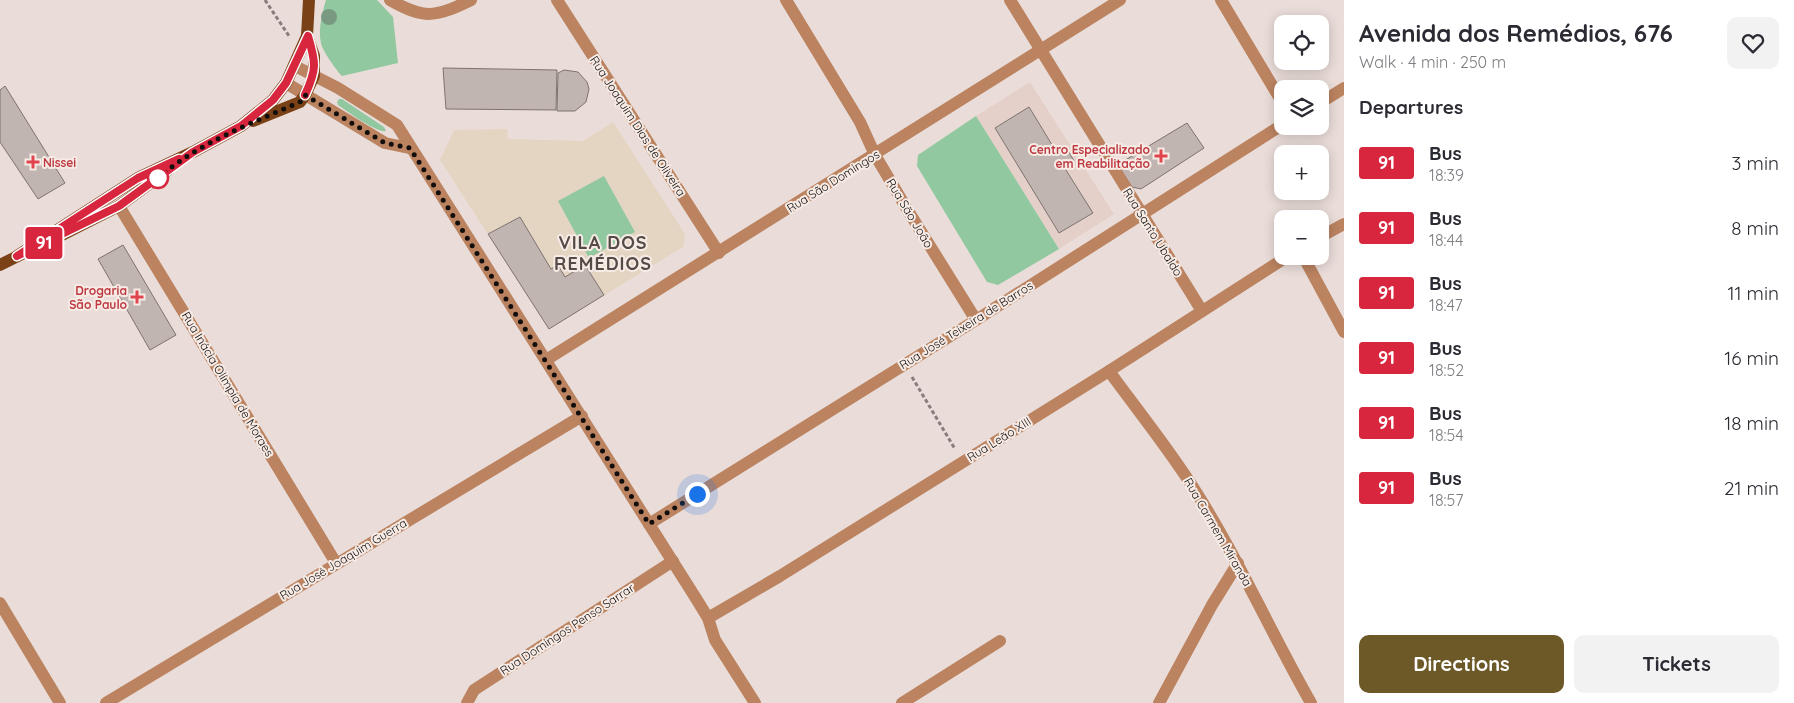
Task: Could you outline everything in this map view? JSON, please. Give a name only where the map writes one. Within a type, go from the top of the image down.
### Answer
[{"type":"main road","points":[[17,256],[138,178],[193,152],[241,126],[300,102],[314,76],[314,56],[308,36],[309,0]]},
{"type":"main road","points":[[241,126],[273,100],[286,83],[308,36]]},
{"type":"main road","points":[[0,265],[119,206],[193,152]]},
{"type":"street","points":[[390,0],[420,14],[437,15],[471,0]]},
{"type":"street","name":"Rua Joaquim Dias de Oliveira","points":[[557,0],[719,252]]},
{"type":"street","name":"Rua São João","points":[[786,0],[860,122],[875,155],[976,320]]},
{"type":"street","name":"Rua Santo Ubaldo","points":[[1010,0],[1202,311]]},
{"type":"street","name":"Rua São Domingos","points":[[546,360],[1120,0]]},
{"type":"street","points":[[1221,0],[1274,89]]},
{"type":"street","points":[[295,66],[338,88],[396,126],[673,561],[708,618],[715,640],[755,703]]},
{"type":"street","points":[[286,83],[385,143],[410,148]]},
{"type":"street","points":[[1329,97],[1344,88]]},
{"type":"street","name":"Rua José Teixeira de Barros","points":[[649,524],[904,363],[976,320],[1274,130]]},
{"type":"street","name":"Rua Inácia Olímpia de Moraes","points":[[119,206],[336,563]]},
{"type":"street","points":[[1329,232],[1344,224]]},
{"type":"street","name":"Rua Leão XIII","points":[[708,618],[780,576],[963,462],[1274,265]]},
{"type":"street","points":[[1308,265],[1344,332]]},
{"type":"street","name":"Rua Carmem Miranda","points":[[1108,371],[1169,451],[1196,492],[1238,563],[1311,703]]},
{"type":"street","name":"Rua José Joaquim Guerra","points":[[106,703],[582,416]]},
{"type":"street","name":"Rua Domingos Penso Sarrar","points":[[467,703],[474,690],[673,561]]},
{"type":"street","points":[[1159,703],[1212,605],[1238,563]]},
{"type":"street","points":[[0,603],[60,703]]},
{"type":"street","points":[[902,703],[1000,641]]},
{"type":"path","points":[[265,0],[300,54]]},
{"type":"path","points":[[904,363],[963,462]]},
{"type":"shaded area","points":[[1030,82],[1114,214],[1059,249],[976,116]]},
{"type":"shaded area","points":[[613,122],[685,234],[683,247],[549,329],[440,160],[454,130],[507,129],[508,139],[583,141]]},
{"type":"green space","points":[[326,0],[377,0],[393,17],[398,63],[342,76],[330,60],[321,43],[320,27]]},
{"type":"green space","points":[[339,99],[342,99],[384,127],[386,131],[376,129],[338,105]]},
{"type":"green space","points":[[976,116],[1059,249],[998,285],[987,282],[917,166],[918,155]]},
{"type":"green space","points":[[604,176],[635,232],[589,258],[558,201]]},
{"type":"building","points":[[443,68],[557,70],[556,110],[446,109]]},
{"type":"building","points":[[564,70],[578,72],[587,82],[589,89],[586,102],[575,111],[557,111],[558,73]]},
{"type":"building","name":"Nissei","points":[[5,86],[65,183],[38,199],[0,142],[0,90]]},
{"type":"building","points":[[1029,107],[1057,153],[1066,147],[1074,161],[1064,167],[1093,213],[1059,233],[995,128]]},
{"type":"building","name":"Centro Especializado em Reabilitação","points":[[1187,123],[1204,148],[1141,189],[1132,187],[1117,165]]},
{"type":"building","points":[[520,217],[551,269],[558,265],[565,277],[585,265],[604,295],[549,329],[488,234]]},
{"type":"building","name":"Drogaria São Paulo","points":[[123,245],[176,335],[150,350],[98,259]]},
{"type":"bus line","name":"91","points":[[179,159],[138,178],[17,256],[119,206],[193,152],[241,126],[273,100],[286,83],[308,36],[314,56],[314,76],[305,95]]},
{"type":"place","name":"Centro Especializado em Reabilitação","points":[[1161,156]]},
{"type":"place","name":"Nissei","points":[[33,162]]},
{"type":"place","name":"Drogaria São Paulo","points":[[137,297]]},
{"type":"district","name":"VILA DOS REMÉDIOS","points":[[603,252]]},
{"type":"route","points":[[158,178],[193,152],[224,134],[300,102],[305,95],[385,143],[410,148],[649,524],[697,494]]}]
